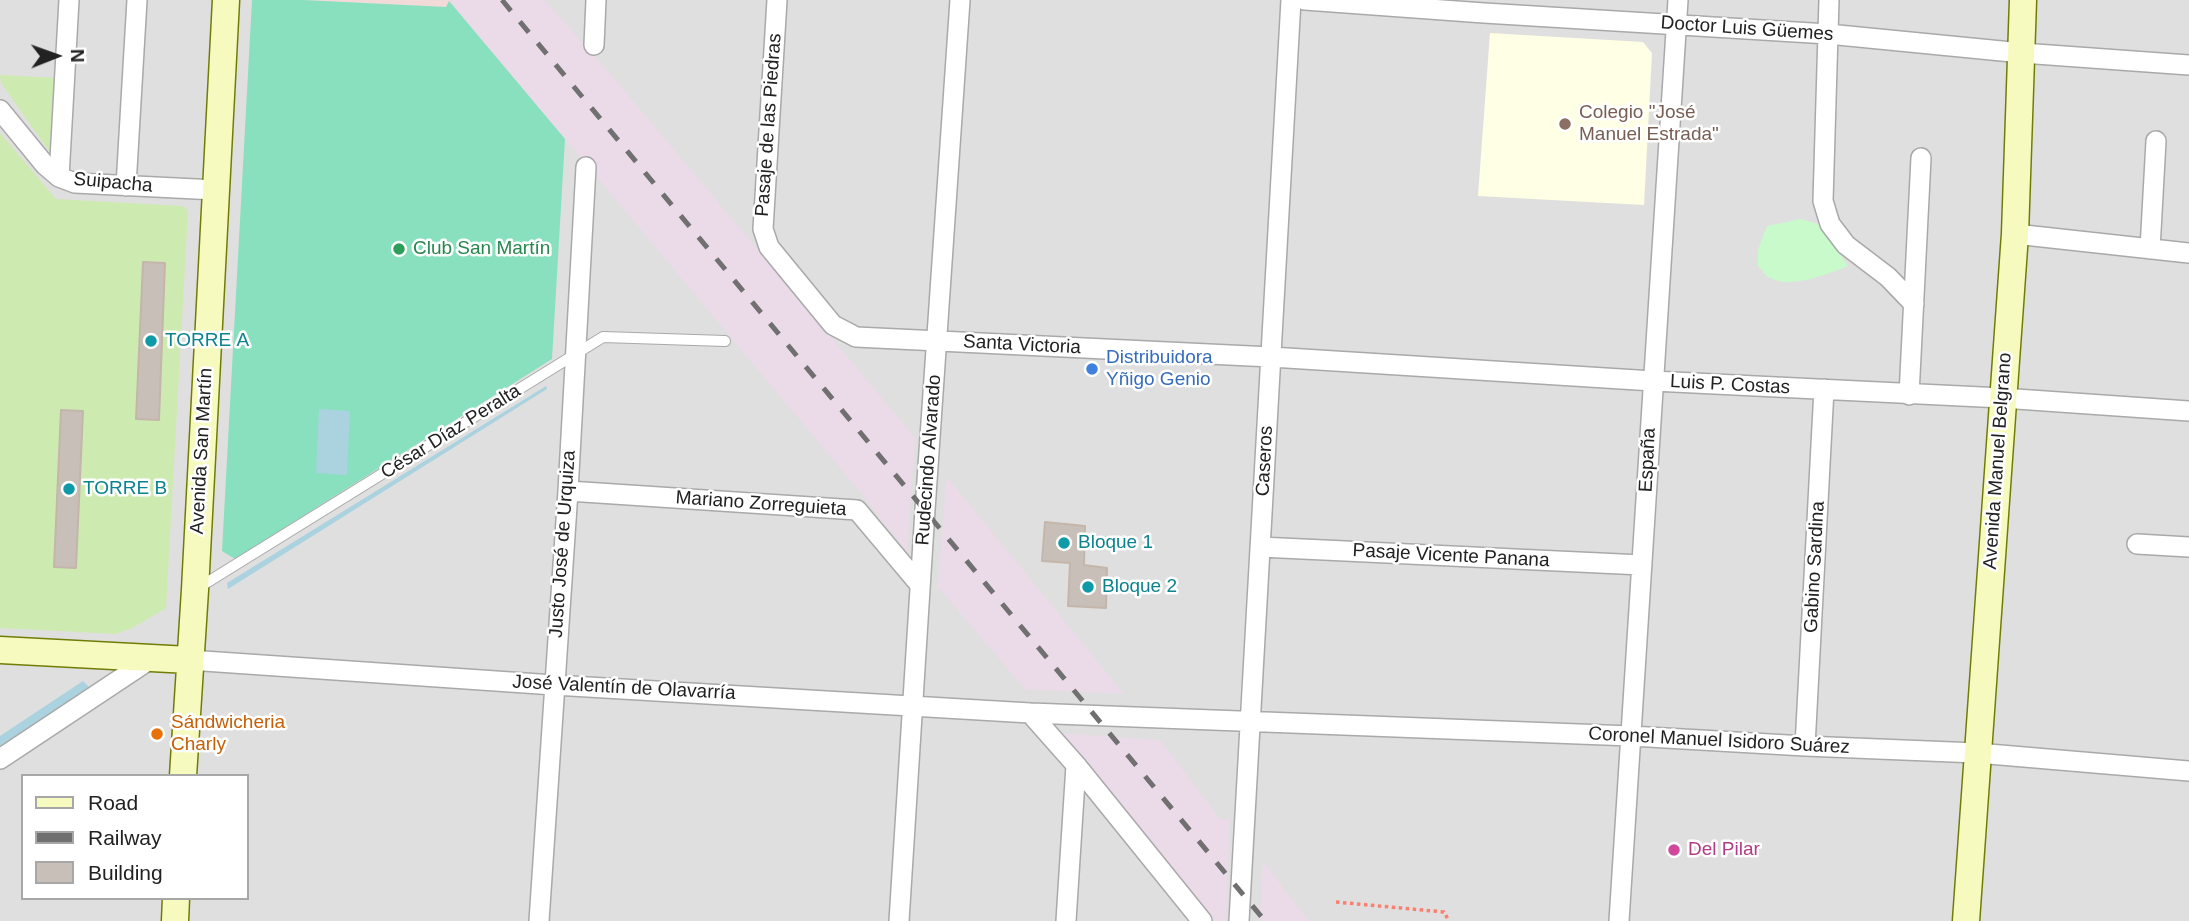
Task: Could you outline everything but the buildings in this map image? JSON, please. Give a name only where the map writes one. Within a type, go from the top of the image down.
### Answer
[{"type":"main road","name":"Avenida San Martín","points":[[183,774],[226,0]]},
{"type":"main road","name":"Avenida Manuel Belgrano","points":[[1966,921],[2015,234],[2023,0]]},
{"type":"main road","name":"José Valentín de Olavarría","points":[[0,650],[189,660]]},
{"type":"main road","points":[[175,921],[176,900]]},
{"type":"street","points":[[59,177],[69,0]]},
{"type":"street","points":[[126,186],[137,0]]},
{"type":"street","points":[[594,45],[596,0]]},
{"type":"street","name":"Pasaje de las Piedras","points":[[778,0],[763,229],[769,247],[833,325],[856,337]]},
{"type":"street","name":"Rudecindo Alvarado","points":[[899,921],[960,0]]},
{"type":"street","name":"Caseros","points":[[1239,921],[1291,0]]},
{"type":"street","name":"Doctor Luis Güemes","points":[[1305,0],[1484,7],[2189,65]]},
{"type":"street","name":"España","points":[[1619,921],[1678,0]]},
{"type":"street","points":[[1829,0],[1823,201],[1830,224],[1846,245],[1888,277],[1914,304]]},
{"type":"street","name":"Suipacha","points":[[0,110],[45,165],[59,177],[75,183],[216,190]]},
{"type":"street","points":[[2150,249],[2156,141]]},
{"type":"street","points":[[1909,395],[1921,158]]},
{"type":"street","name":"Justo José de Urquiza","points":[[539,921],[568,491],[586,167]]},
{"type":"street","points":[[2015,234],[2189,253]]},
{"type":"street","name":"Santa Victoria","points":[[856,337],[1271,357]]},
{"type":"street","name":"Luis P. Costas","points":[[1271,357],[2189,411]]},
{"type":"street","name":"Gabino Sardina","points":[[1805,746],[1824,389]]},
{"type":"street","name":"Mariano Zorreguieta","points":[[568,491],[858,510],[920,585]]},
{"type":"street","points":[[2137,544],[2189,547]]},
{"type":"street","name":"Pasaje Vicente Panana","points":[[1260,547],[1642,565]]},
{"type":"street","points":[[0,759],[152,658]]},
{"type":"street","name":"José Valentín de Olavarría","points":[[189,660],[1030,713],[1249,720]]},
{"type":"street","points":[[1030,713],[1076,765],[1202,921]]},
{"type":"street","name":"Coronel Manuel Isidoro Suárez","points":[[1249,720],[1977,753],[2189,771]]},
{"type":"street","points":[[1066,921],[1076,765]]},
{"type":"lane","name":"César Díaz Peralta","points":[[195,590],[603,337],[725,341]]},
{"type":"path","points":[[1336,902],[1444,912],[1449,921]]},
{"type":"shaded area","points":[[0,0],[2189,0],[2189,921],[0,921]]},
{"type":"shaded area","points":[[303,0],[449,0],[449,1],[446,7]]},
{"type":"shaded area","points":[[449,0],[544,0],[612,76],[915,438],[907,552],[861,493]]},
{"type":"shaded area","name":"Colegio \"José Manuel Estrada\"","points":[[1490,33],[1643,42],[1652,53],[1644,205],[1478,196]]},
{"type":"shaded area","points":[[947,477],[1124,694],[1025,689],[938,587]]},
{"type":"shaded area","points":[[1057,733],[1160,740],[1220,819],[1230,819],[1226,921],[1211,921]]},
{"type":"shaded area","points":[[1263,861],[1302,913],[1309,921],[1260,921]]},
{"type":"green space","name":"Club San Martín","points":[[252,0],[446,7],[449,1],[565,139],[552,359],[235,559],[222,551]]},
{"type":"green space","points":[[0,75],[57,78],[54,151],[49,151],[1,83]]},
{"type":"green space","points":[[0,133],[56,199],[183,206],[188,211],[166,608],[116,634],[0,628]]},
{"type":"green space","points":[[1801,219],[1821,225],[1848,266],[1799,281],[1788,282],[1770,278],[1758,266],[1758,250],[1767,226]]},
{"type":"water","points":[[546,386],[547,389],[228,589],[227,583]]},
{"type":"water","points":[[319,409],[350,411],[347,475],[316,473]]},
{"type":"water","points":[[83,681],[89,687],[0,748],[0,736]]},
{"type":"railway","points":[[502,0],[1265,921]]},
{"type":"place","name":"Colegio \"José Manuel Estrada\"","points":[[1565,124]]},
{"type":"place","name":"Club San Martín","points":[[399,249]]},
{"type":"place","name":"TORRE A","points":[[151,341]]},
{"type":"place","name":"Distribuidora Yñigo Genio","points":[[1092,369]]},
{"type":"place","name":"TORRE B","points":[[69,489]]},
{"type":"place","name":"Bloque 1","points":[[1064,543]]},
{"type":"place","name":"Bloque 2","points":[[1088,587]]},
{"type":"place","name":"Sándwicheria Charly","points":[[157,734]]},
{"type":"place","name":"Del Pilar","points":[[1674,850]]}]
